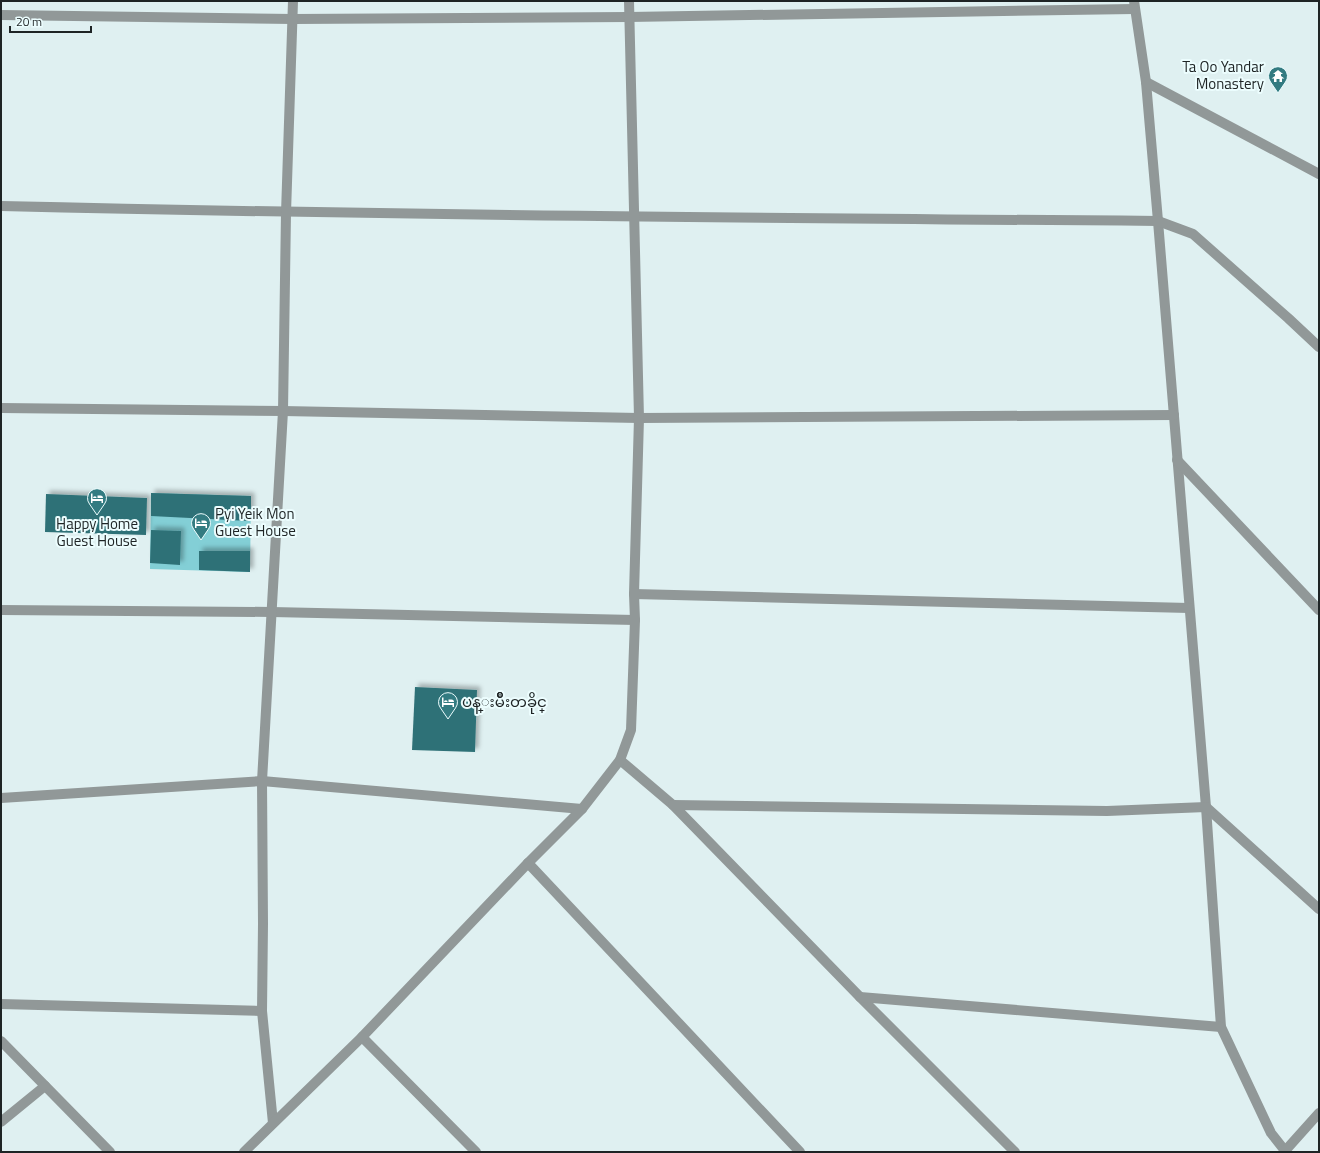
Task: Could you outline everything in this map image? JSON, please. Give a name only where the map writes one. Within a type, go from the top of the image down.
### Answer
[{"type":"street","points":[[273,1123],[262,1011],[262,781],[283,410],[286,212],[293,1]]},
{"type":"street","points":[[244,1152],[362,1037],[528,863],[582,809],[620,760],[631,730],[639,418],[629,1]]},
{"type":"street","points":[[1,15],[293,19],[630,17],[1134,5],[1146,82],[1158,221],[1206,807],[1221,1027],[1271,1133],[1285,1152],[1319,1113]]},
{"type":"street","points":[[1146,82],[1319,174]]},
{"type":"street","points":[[1,206],[634,217],[1158,221],[1193,234],[1319,347]]},
{"type":"street","points":[[1,408],[283,410],[639,418],[1174,415]]},
{"type":"street","points":[[1177,460],[1319,610]]},
{"type":"street","points":[[634,594],[1189,608]]},
{"type":"street","points":[[1,610],[272,612],[635,620]]},
{"type":"street","points":[[620,760],[673,805],[860,997],[1015,1152]]},
{"type":"street","points":[[1,798],[262,781],[582,809]]},
{"type":"street","points":[[673,805],[1107,811],[1206,807],[1319,909]]},
{"type":"street","points":[[528,863],[800,1152]]},
{"type":"street","points":[[860,997],[1221,1027]]},
{"type":"street","points":[[1,1004],[262,1011]]},
{"type":"street","points":[[362,1037],[476,1152]]},
{"type":"street","points":[[1,1041],[110,1152]]},
{"type":"street","points":[[1,1122],[45,1086]]},
{"type":"shaded area","name":"Pyi Yeik Mon Guest House","points":[[151,493],[251,496],[250,572],[150,569]]},
{"type":"building","points":[[151,493],[251,496],[251,516],[249,521],[151,516]]},
{"type":"building","points":[[46,494],[147,498],[146,535],[45,532]]},
{"type":"building","points":[[151,530],[181,531],[180,565],[150,563]]},
{"type":"building","points":[[199,551],[250,551],[250,572],[199,570]]},
{"type":"building","points":[[415,687],[477,690],[475,752],[412,750]]},
{"type":"place","name":"Ta Oo Yandar Monastery","points":[[1278,93]]},
{"type":"place","name":"Happy Home Guest House","points":[[97,515]]},
{"type":"place","name":"Pyi Yeik Mon Guest House","points":[[201,540]]},
{"type":"place","name":"ပန္းမ်ိဳးတခိုင္","points":[[448,719]]}]
